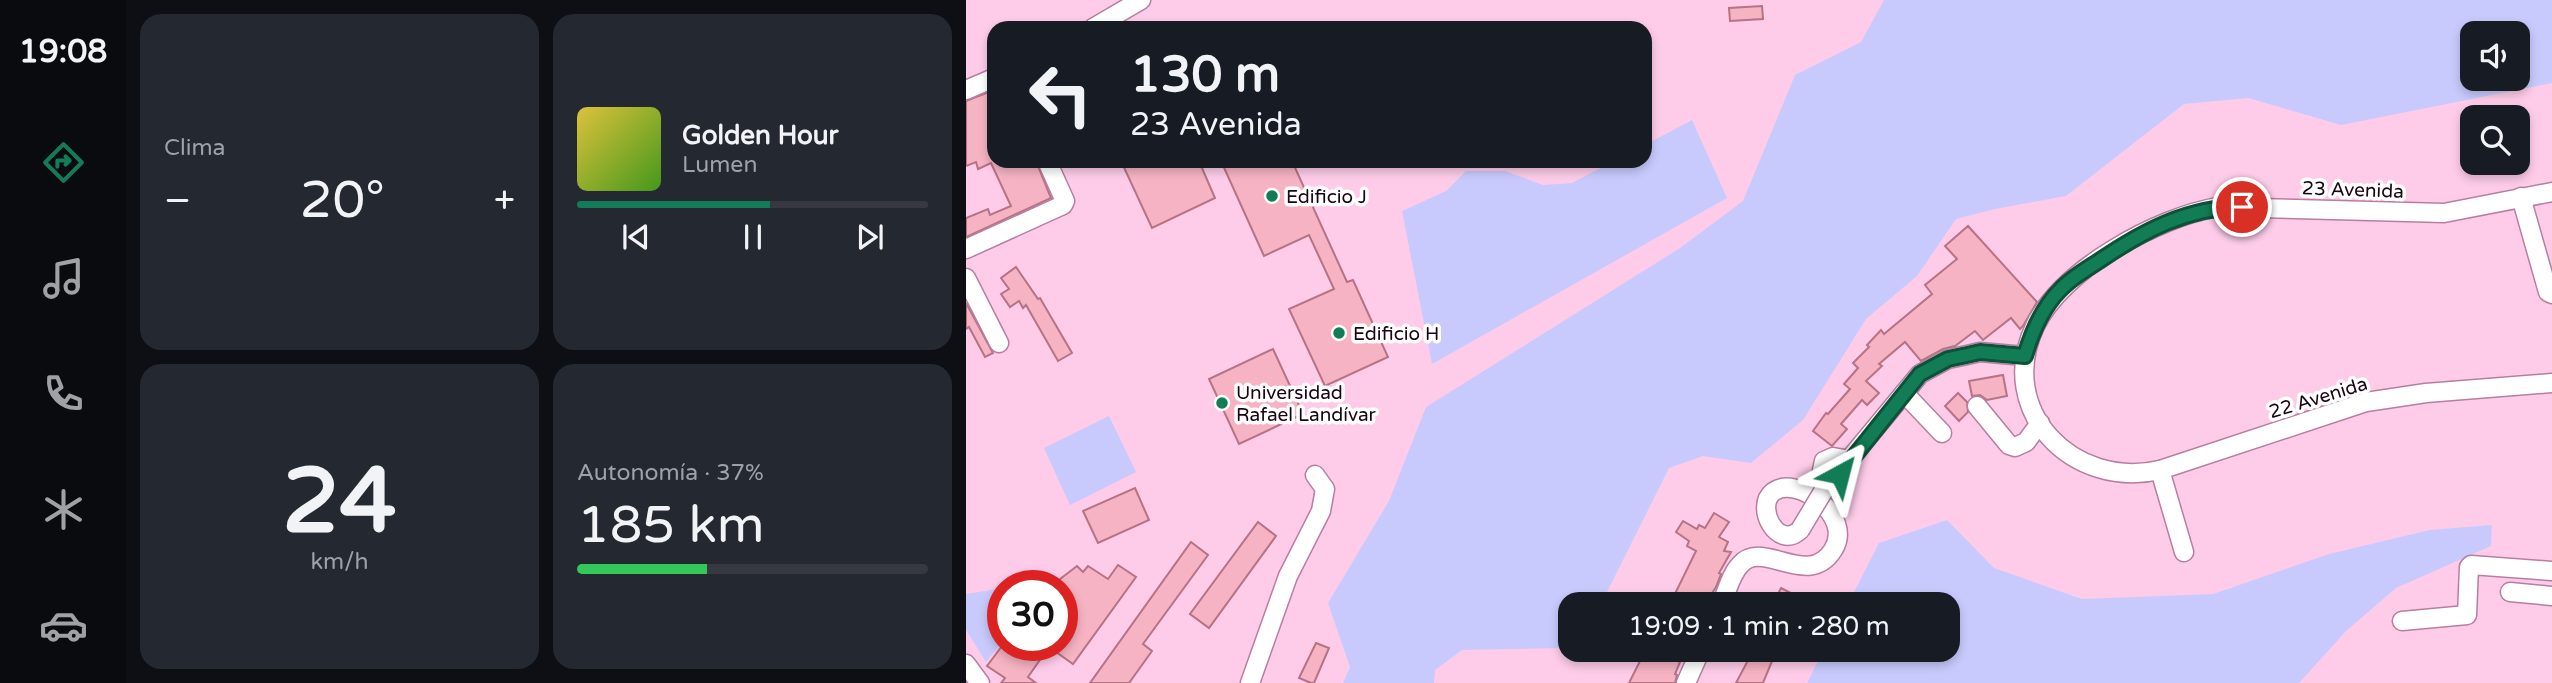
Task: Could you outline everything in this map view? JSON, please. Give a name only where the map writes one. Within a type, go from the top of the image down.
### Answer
[{"type":"street","points":[[1105,21],[1141,0]]},
{"type":"street","points":[[966,90],[987,81]]},
{"type":"street","points":[[966,249],[1063,205],[1065,201],[1049,168]]},
{"type":"street","name":"23 Avenida","points":[[2025,356],[2038,321],[2059,290],[2129,240],[2201,210],[2242,207],[2444,213],[2552,192]]},
{"type":"street","points":[[2521,198],[2548,292],[2552,294]]},
{"type":"street","points":[[966,278],[999,343]]},
{"type":"street","points":[[1726,592],[1738,566],[1745,560],[1760,557],[1801,567],[1820,563],[1827,558],[1836,547],[1839,533],[1838,524],[1829,509],[1817,502],[1797,489],[1783,488],[1772,492],[1768,497],[1766,508],[1772,527],[1780,534],[1788,536],[1800,530],[1817,502],[1826,488],[1920,374],[1948,359],[1980,352],[2025,356]]},
{"type":"street","name":"22 Avenida","points":[[2025,356],[2027,391],[2040,423],[2062,450],[2092,468],[2109,472],[2152,471],[2366,402],[2426,393],[2552,383]]},
{"type":"street","points":[[1904,393],[1942,433]]},
{"type":"street","points":[[1977,407],[2009,445],[2015,447],[2026,442],[2040,423]]},
{"type":"street","points":[[2152,471],[2184,552]]},
{"type":"street","points":[[1250,683],[1288,576],[1321,511],[1325,489],[1315,475]]},
{"type":"street","points":[[2402,621],[2467,615],[2471,565],[2552,571]]},
{"type":"street","points":[[2510,592],[2552,596]]},
{"type":"street","points":[[1686,683],[1695,662]]},
{"type":"street","points":[[966,664],[980,683]]},
{"type":"shaded area","points":[[1884,0],[2552,0],[2552,83],[2530,87],[2530,21],[2460,21],[2460,91],[2512,91],[2341,125],[2248,98],[2184,104],[2066,196],[1956,219],[1917,276],[1866,319],[1803,420],[1751,463],[1703,456],[1669,468],[1607,592],[1558,592],[1558,648],[1462,650],[1435,670],[1434,683],[1343,683],[1350,667],[1328,603],[1389,501],[1426,407],[1680,248],[1743,201],[1795,75],[1861,42]]},
{"type":"shaded area","points":[[1692,120],[1727,198],[1432,364],[1402,211],[1446,191],[1466,171],[1505,171],[1543,185],[1572,183],[1601,168],[1652,168],[1652,141]]},
{"type":"shaded area","points":[[1109,416],[1136,472],[1070,505],[1044,448]]},
{"type":"shaded area","points":[[1947,520],[1994,568],[2082,599],[2213,594],[2329,554],[2430,530],[2492,525],[2491,546],[2396,588],[2346,631],[2299,683],[1807,683],[1818,662],[1960,662],[1960,592],[1854,592],[1879,543]]},
{"type":"shaded area","points":[[987,591],[986,662],[966,630],[966,594]]},
{"type":"building","points":[[1762,6],[1763,19],[1730,21],[1729,8]]},
{"type":"building","points":[[987,93],[987,165],[978,169],[976,162],[966,166],[966,101]]},
{"type":"building","points":[[993,168],[1039,168],[1051,198],[966,237],[966,218],[988,209],[990,215],[1011,206]]},
{"type":"building","points":[[1124,168],[1202,168],[1215,198],[1152,228]]},
{"type":"building","points":[[1224,168],[1295,168],[1347,282],[1353,280],[1388,357],[1325,386],[1289,309],[1334,289],[1309,235],[1264,256]]},
{"type":"building","points":[[1968,226],[2037,302],[2023,326],[2020,329],[2011,318],[1983,340],[1975,331],[1955,346],[1921,361],[1905,342],[1879,364],[1882,366],[1866,381],[1879,393],[1867,405],[1862,400],[1841,424],[1847,429],[1832,446],[1813,431],[1826,413],[1828,414],[1850,389],[1844,384],[1858,368],[1853,363],[1881,330],[1884,334],[1932,294],[1925,285],[1957,259],[1945,246]]},
{"type":"building","points":[[1016,267],[1038,299],[1040,298],[1072,353],[1058,361],[1026,305],[1023,308],[1019,301],[1010,307],[1001,294],[1009,289],[1001,278]]},
{"type":"building","points":[[966,303],[993,353],[985,357],[969,327],[966,329]]},
{"type":"building","points":[[1273,349],[1303,414],[1239,444],[1209,379]]},
{"type":"building","points":[[2003,375],[2007,396],[1987,400],[1980,395],[1972,396],[1969,381]]},
{"type":"building","points":[[1958,393],[1967,402],[1968,412],[1959,421],[1945,406]]},
{"type":"building","points":[[1135,488],[1149,520],[1098,543],[1083,511]]},
{"type":"building","points":[[1714,513],[1729,522],[1719,537],[1728,542],[1724,551],[1731,552],[1719,573],[1721,574],[1716,587],[1713,592],[1676,592],[1696,551],[1687,546],[1689,541],[1676,532],[1683,521],[1697,529],[1699,525],[1705,528]]},
{"type":"building","points":[[1258,522],[1276,536],[1209,628],[1190,614]]},
{"type":"building","points":[[1191,542],[1208,555],[1143,644],[1152,651],[1129,683],[1090,683]]},
{"type":"building","points":[[1118,565],[1136,577],[1078,657],[1078,570],[1072,570],[1077,566],[1083,572],[1088,566],[1108,579]]},
{"type":"building","points":[[1316,643],[1329,648],[1314,683],[1311,683],[1299,678]]},
{"type":"building","points":[[991,661],[1039,661],[1028,677],[1036,683],[1001,683],[1005,678],[987,666]]},
{"type":"building","points":[[1640,662],[1680,662],[1675,683],[1629,683]]},
{"type":"building","points":[[1747,662],[1772,662],[1763,683],[1736,683]]},
{"type":"place","name":"Edificio J","points":[[1272,196]]},
{"type":"place","name":"Edificio H","points":[[1339,333]]},
{"type":"place","name":"Universidad Rafael Landívar","points":[[1222,403]]},
{"type":"route","points":[[1840,474],[1920,374],[1948,359],[1980,352],[2025,356],[2038,321],[2059,290],[2129,240],[2201,210],[2242,207]]}]
